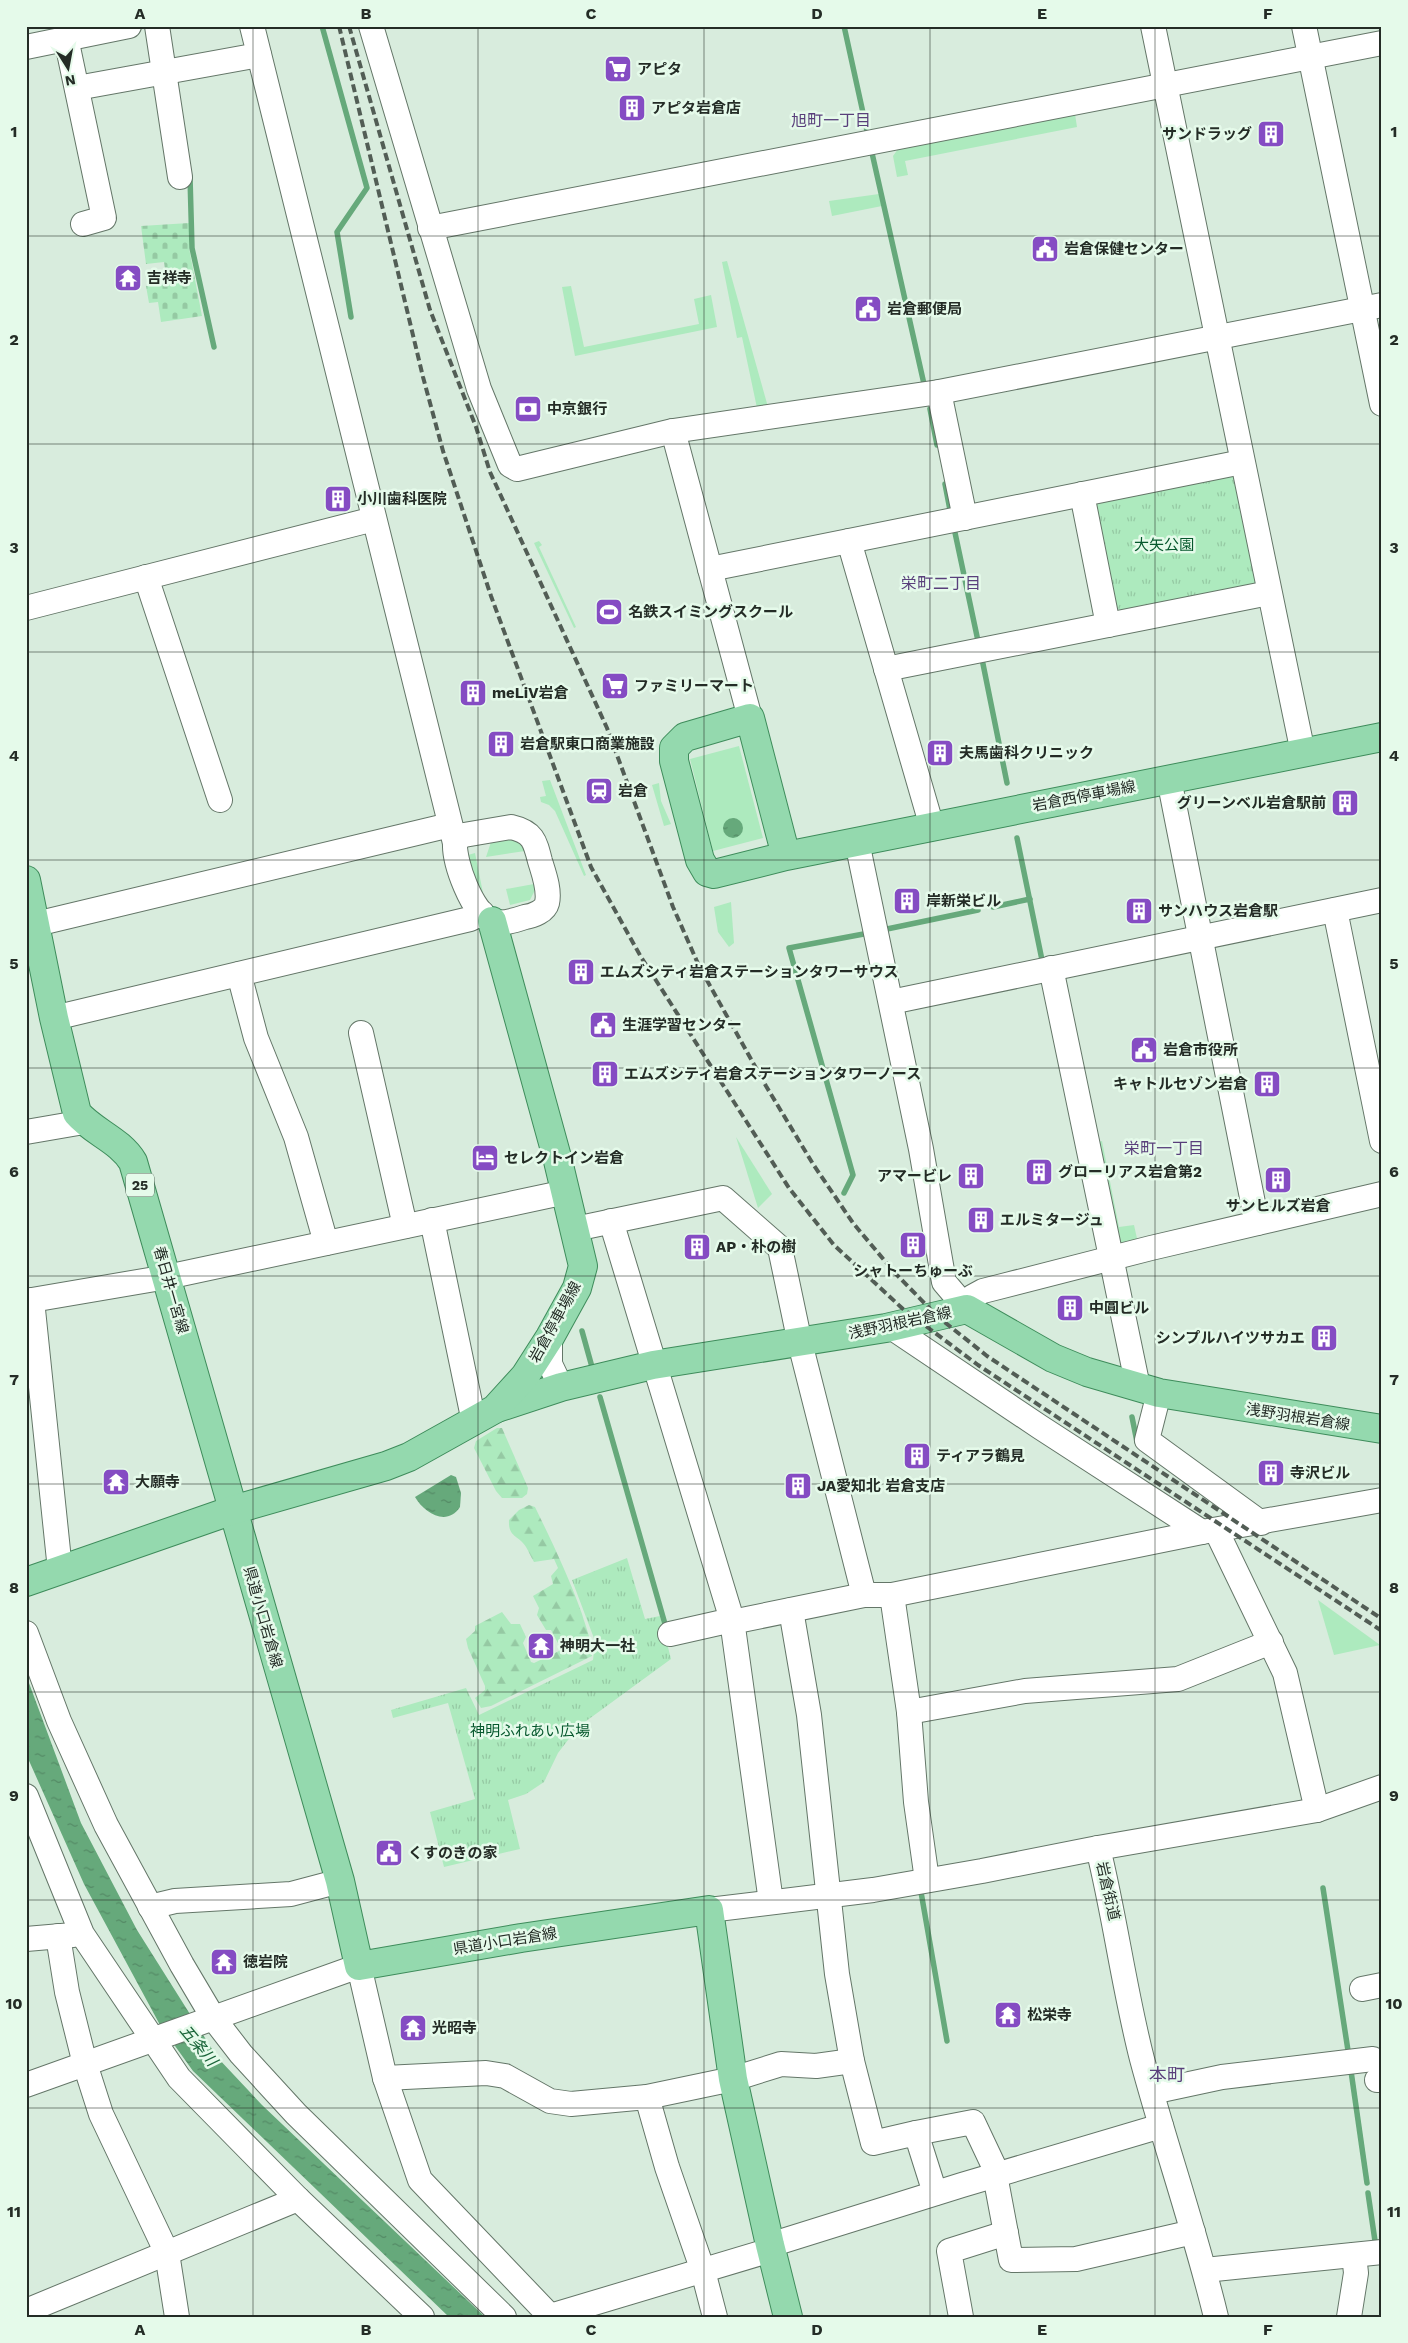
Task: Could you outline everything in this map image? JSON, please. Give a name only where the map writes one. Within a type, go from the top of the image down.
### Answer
[{"type":"main road","name":"岩倉西停車場線","points":[[750,718],[685,737],[674,748],[674,760],[700,860],[707,872],[714,874],[786,856],[1382,737]]},
{"type":"main road","points":[[750,718],[786,856]]},
{"type":"main road","points":[[26,880],[54,1018],[77,1113],[84,1122]]},
{"type":"main road","name":"岩倉停車場線","points":[[233,1510],[386,1466],[409,1457],[484,1415],[525,1376],[578,1288],[582,1266],[566,1192],[487,917]]},
{"type":"main road","name":"春日井一宮線","points":[[84,1122],[118,1144],[128,1153],[133,1162],[233,1510]]},
{"type":"main road","name":"浅野羽根岩倉線","points":[[484,1415],[561,1387],[653,1365],[891,1326],[967,1309],[1053,1358],[1087,1372],[1148,1390],[1382,1430]]},
{"type":"main road","points":[[26,1582],[233,1510]]},
{"type":"main road","name":"県道小口岩倉線","points":[[233,1510],[340,1882],[359,1966],[521,1938],[709,1910]]},
{"type":"main road","points":[[709,1910],[732,2079],[770,2248],[788,2317]]},
{"type":"street","points":[[26,47],[129,26]]},
{"type":"street","points":[[157,26],[180,177]]},
{"type":"street","points":[[252,26],[453,834],[471,900],[487,917]]},
{"type":"street","points":[[370,26],[479,389],[510,466],[516,469],[673,431],[939,392],[1372,307]]},
{"type":"street","points":[[1153,26],[1303,753]]},
{"type":"street","points":[[1304,26],[1310,58],[1372,307],[1382,404]]},
{"type":"street","points":[[66,38],[104,218],[83,224]]},
{"type":"street","points":[[430,228],[1382,43]]},
{"type":"street","points":[[77,88],[259,55]]},
{"type":"street","points":[[939,392],[965,518]]},
{"type":"street","points":[[673,431],[750,718]]},
{"type":"street","points":[[710,569],[1242,462]]},
{"type":"street","points":[[1082,494],[1108,625]]},
{"type":"street","points":[[26,608],[374,519]]},
{"type":"street","points":[[849,541],[932,827]]},
{"type":"street","points":[[146,577],[220,800]]},
{"type":"street","points":[[886,670],[1270,593]]},
{"type":"street","points":[[1169,779],[1257,1224]]},
{"type":"street","points":[[54,1018],[470,919],[487,917],[510,921],[533,916],[545,907],[548,891],[536,844],[532,837],[523,829],[511,827],[464,835],[458,838],[453,834]]},
{"type":"street","points":[[36,924],[453,834]]},
{"type":"street","points":[[857,842],[923,1159],[944,1282],[967,1309],[972,1297],[983,1291],[1111,1258],[1382,1194]]},
{"type":"street","points":[[890,1002],[1382,900]]},
{"type":"street","points":[[1335,910],[1382,1141]]},
{"type":"street","points":[[1051,968],[1111,1258],[1148,1390],[1147,1440],[1261,1522]]},
{"type":"street","points":[[239,974],[256,1038],[296,1137],[326,1243]]},
{"type":"street","points":[[361,1033],[405,1226]]},
{"type":"street","points":[[26,1132],[84,1122]]},
{"type":"street","points":[[60,1570],[28,1298],[167,1277],[566,1192]]},
{"type":"street","points":[[575,1229],[723,1198],[780,1248],[800,1342],[864,1595]]},
{"type":"street","points":[[432,1220],[484,1415]]},
{"type":"street","points":[[611,1221],[732,1621],[771,1902]]},
{"type":"street","points":[[891,1326],[1040,1427],[1209,1531],[1271,1642],[1285,1673],[1317,1810]]},
{"type":"street","points":[[550,1337],[550,1364],[561,1387]]},
{"type":"street","points":[[670,1634],[864,1595],[892,1595],[1209,1531],[1382,1500]]},
{"type":"street","points":[[892,1595],[909,1712],[916,1802],[927,1880]]},
{"type":"street","points":[[791,1610],[809,1715],[827,1896],[837,1974],[852,2061],[873,2143],[973,2122],[997,2175],[1011,2260],[1076,2259],[1193,2232]]},
{"type":"street","points":[[26,1633],[59,1721],[106,1825],[214,2019],[241,2054],[296,2114],[504,2317]]},
{"type":"street","points":[[909,1712],[1025,1691],[1178,1678],[1271,1642]]},
{"type":"street","points":[[1098,1848],[1317,1810],[1382,1787]]},
{"type":"street","points":[[26,1796],[82,1934],[179,2078],[298,2199],[422,2317]]},
{"type":"street","name":"岩倉街道","points":[[709,1910],[827,1896],[927,1880],[1098,1848],[1142,2057],[1205,2270],[1216,2317]]},
{"type":"street","points":[[150,1907],[175,1901],[291,1894],[340,1882]]},
{"type":"street","points":[[26,1939],[82,1934]]},
{"type":"street","points":[[58,1936],[67,1992],[85,2064],[101,2114],[166,2254],[177,2317]]},
{"type":"street","points":[[26,2085],[359,1966],[385,2078],[420,2180],[549,2316],[704,2271],[935,2193],[1161,2126]]},
{"type":"street","points":[[385,2078],[486,2073],[505,2076],[550,2101],[571,2104],[647,2097],[732,2079],[781,2064],[816,2066],[852,2061]]},
{"type":"street","points":[[1152,2092],[1222,2077],[1377,2073]]},
{"type":"street","points":[[647,2097],[667,2167],[704,2271],[715,2317]]},
{"type":"street","points":[[916,2134],[935,2193]]},
{"type":"street","points":[[26,2311],[298,2199]]},
{"type":"street","points":[[961,2317],[949,2251],[1006,2233]]},
{"type":"street","points":[[1205,2270],[1382,2252]]},
{"type":"street","points":[[1349,2317],[1356,2273],[1354,2255]]},
{"type":"green space","points":[[1075,114],[1077,127],[905,161],[908,175],[897,177],[893,156],[898,149]]},
{"type":"green space","points":[[879,194],[882,206],[832,216],[829,201]]},
{"type":"green space","points":[[189,223],[189,248],[202,316],[161,322],[158,302],[149,303],[146,286],[167,284],[164,262],[146,264],[141,226]]},
{"type":"green space","points":[[727,261],[768,407],[757,408],[742,337],[737,338],[722,262]]},
{"type":"green space","points":[[571,286],[584,347],[699,324],[694,299],[711,295],[717,327],[575,356],[562,287]]},
{"type":"green space","name":"大矢公園","points":[[1229,473],[1239,478],[1260,578],[1253,586],[1126,613],[1115,607],[1095,504],[1099,499]]},
{"type":"green space","points":[[539,541],[542,545],[539,547],[576,627],[574,628],[534,543]]},
{"type":"green space","points":[[739,746],[763,838],[713,851],[690,759]]},
{"type":"green space","points":[[550,780],[586,875],[584,876],[555,811],[549,805],[541,802],[540,797],[546,796],[542,781]]},
{"type":"green space","points":[[659,783],[661,801],[671,824],[664,826],[652,785]]},
{"type":"green space","points":[[503,838],[519,842],[525,851],[486,857],[491,842]]},
{"type":"green space","points":[[475,853],[482,895],[472,878],[468,855]]},
{"type":"green space","points":[[534,884],[535,890],[530,900],[510,905],[506,889]]},
{"type":"green space","points":[[731,902],[734,943],[729,947],[718,932],[714,907]]},
{"type":"green space","points":[[736,1137],[772,1194],[758,1208]]},
{"type":"green space","points":[[1102,1141],[1119,1227],[1134,1225],[1138,1243],[1124,1247],[1115,1241],[1095,1143]]},
{"type":"green space","points":[[497,1428],[502,1428],[528,1488],[527,1494],[522,1498],[502,1498],[496,1491],[474,1448],[476,1441]]},
{"type":"green space","points":[[529,1505],[535,1507],[572,1587],[591,1645],[592,1656],[491,1706],[481,1708],[475,1698],[485,1690],[485,1686],[468,1648],[466,1639],[475,1631],[475,1626],[502,1612],[511,1624],[520,1624],[526,1637],[523,1643],[531,1662],[534,1663],[559,1651],[560,1647],[551,1630],[546,1630],[537,1615],[539,1608],[533,1596],[553,1584],[551,1576],[558,1568],[554,1559],[534,1562],[526,1547],[512,1533],[509,1526],[509,1520],[519,1510]]},
{"type":"green space","name":"神明ふれあい広場","points":[[627,1558],[645,1619],[660,1616],[671,1659],[578,1727],[558,1753],[544,1782],[526,1794],[508,1800],[520,1849],[444,1867],[430,1812],[475,1799],[448,1703],[393,1718],[391,1710],[466,1688],[479,1715],[593,1660],[595,1641],[572,1580]]},
{"type":"green space","points":[[1318,1600],[1380,1645],[1334,1655]]},
{"type":"water","points":[[733,818],[740,821],[743,828],[740,835],[733,838],[726,835],[723,828],[726,821]]},
{"type":"water","points":[[451,1475],[456,1477],[461,1493],[460,1507],[449,1516],[436,1516],[424,1508],[415,1497]]},
{"type":"water","name":"五条川","points":[[26,1675],[81,1823],[137,1930],[217,2057],[262,2105],[485,2317],[449,2317],[193,2071],[160,2025],[84,1884],[26,1754]]},
{"type":"waterway","points":[[322,26],[367,188],[337,232],[351,317]]},
{"type":"waterway","points":[[844,26],[867,131]]},
{"type":"waterway","points":[[872,153],[924,384]]},
{"type":"waterway","points":[[190,177],[192,248],[214,347]]},
{"type":"waterway","points":[[930,409],[937,445]]},
{"type":"waterway","points":[[945,484],[950,510]]},
{"type":"waterway","points":[[954,528],[978,641]]},
{"type":"waterway","points":[[982,659],[1007,783]]},
{"type":"waterway","points":[[1017,838],[1042,960]]},
{"type":"waterway","points":[[993,907],[1030,899]]},
{"type":"waterway","points":[[887,929],[978,910]]},
{"type":"waterway","points":[[844,1193],[853,1175],[789,948],[869,933]]},
{"type":"waterway","points":[[582,1331],[592,1367]]},
{"type":"waterway","points":[[600,1397],[667,1631]]},
{"type":"waterway","points":[[1132,1417],[1137,1442]]},
{"type":"waterway","points":[[1323,1888],[1349,2057]]},
{"type":"waterway","points":[[921,1892],[947,2041]]},
{"type":"waterway","points":[[1351,2071],[1367,2183]]},
{"type":"waterway","points":[[1368,2193],[1375,2241]]},
{"type":"railway","points":[[339,26],[423,377],[443,451],[491,596],[591,867],[641,957],[789,1188],[834,1245],[903,1309],[978,1365],[1382,1631]]},
{"type":"railway","points":[[349,26],[430,310],[476,427],[490,472],[607,728],[673,907],[699,966],[766,1086],[813,1164],[853,1223],[895,1273],[937,1316],[987,1356],[1382,1619]]},
{"type":"place","name":"アピタ","points":[[618,69]]},
{"type":"place","name":"アピタ岩倉店","points":[[632,108]]},
{"type":"place","name":"サンドラッグ","points":[[1271,134]]},
{"type":"place","name":"岩倉保健センター","points":[[1045,249]]},
{"type":"place","name":"吉祥寺","points":[[128,278]]},
{"type":"place","name":"岩倉郵便局","points":[[868,309]]},
{"type":"place","name":"中京銀行","points":[[528,409]]},
{"type":"place","name":"小川歯科医院","points":[[338,499]]},
{"type":"place","name":"名鉄スイミングスクール","points":[[609,612]]},
{"type":"place","name":"ファミリーマート","points":[[615,686]]},
{"type":"place","name":"meLiV岩倉","points":[[473,693]]},
{"type":"place","name":"岩倉駅東口商業施設","points":[[501,744]]},
{"type":"place","name":"夫馬歯科クリニック","points":[[940,753]]},
{"type":"place","name":"岩倉","points":[[599,791]]},
{"type":"place","name":"グリーンベル岩倉駅前","points":[[1345,803]]},
{"type":"place","name":"岸新栄ビル","points":[[907,901]]},
{"type":"place","name":"サンハウス岩倉駅","points":[[1139,911]]},
{"type":"place","name":"エムズシティ岩倉ステーションタワーサウス","points":[[581,972]]},
{"type":"place","name":"生涯学習センター","points":[[603,1025]]},
{"type":"place","name":"岩倉市役所","points":[[1144,1050]]},
{"type":"place","name":"エムズシティ岩倉ステーションタワーノース","points":[[605,1074]]},
{"type":"place","name":"キャトルセゾン岩倉","points":[[1267,1084]]},
{"type":"place","name":"セレクトイン岩倉","points":[[485,1158]]},
{"type":"place","name":"グローリアス岩倉第2","points":[[1039,1172]]},
{"type":"place","name":"アマービレ","points":[[971,1176]]},
{"type":"place","name":"サンヒルズ岩倉","points":[[1278,1180]]},
{"type":"place","name":"エルミタージュ","points":[[981,1220]]},
{"type":"place","name":"シャトーちゅーぶ","points":[[913,1245]]},
{"type":"place","name":"AP・朴の樹","points":[[697,1247]]},
{"type":"place","name":"中圓ビル","points":[[1070,1308]]},
{"type":"place","name":"シンプルハイツサカエ","points":[[1324,1338]]},
{"type":"place","name":"ティアラ鶴見","points":[[917,1456]]},
{"type":"place","name":"寺沢ビル","points":[[1271,1473]]},
{"type":"place","name":"大願寺","points":[[116,1482]]},
{"type":"place","name":"JA愛知北 岩倉支店","points":[[798,1486]]},
{"type":"place","name":"神明大一社","points":[[541,1646]]},
{"type":"place","name":"くすのきの家","points":[[389,1853]]},
{"type":"place","name":"徳岩院","points":[[224,1962]]},
{"type":"place","name":"松栄寺","points":[[1008,2015]]},
{"type":"place","name":"光昭寺","points":[[413,2028]]},
{"type":"district","name":"旭町一丁目","points":[[831,120]]},
{"type":"district","name":"栄町二丁目","points":[[941,583]]},
{"type":"district","name":"栄町一丁目","points":[[1164,1148]]},
{"type":"district","name":"本町","points":[[1167,2075]]}]
